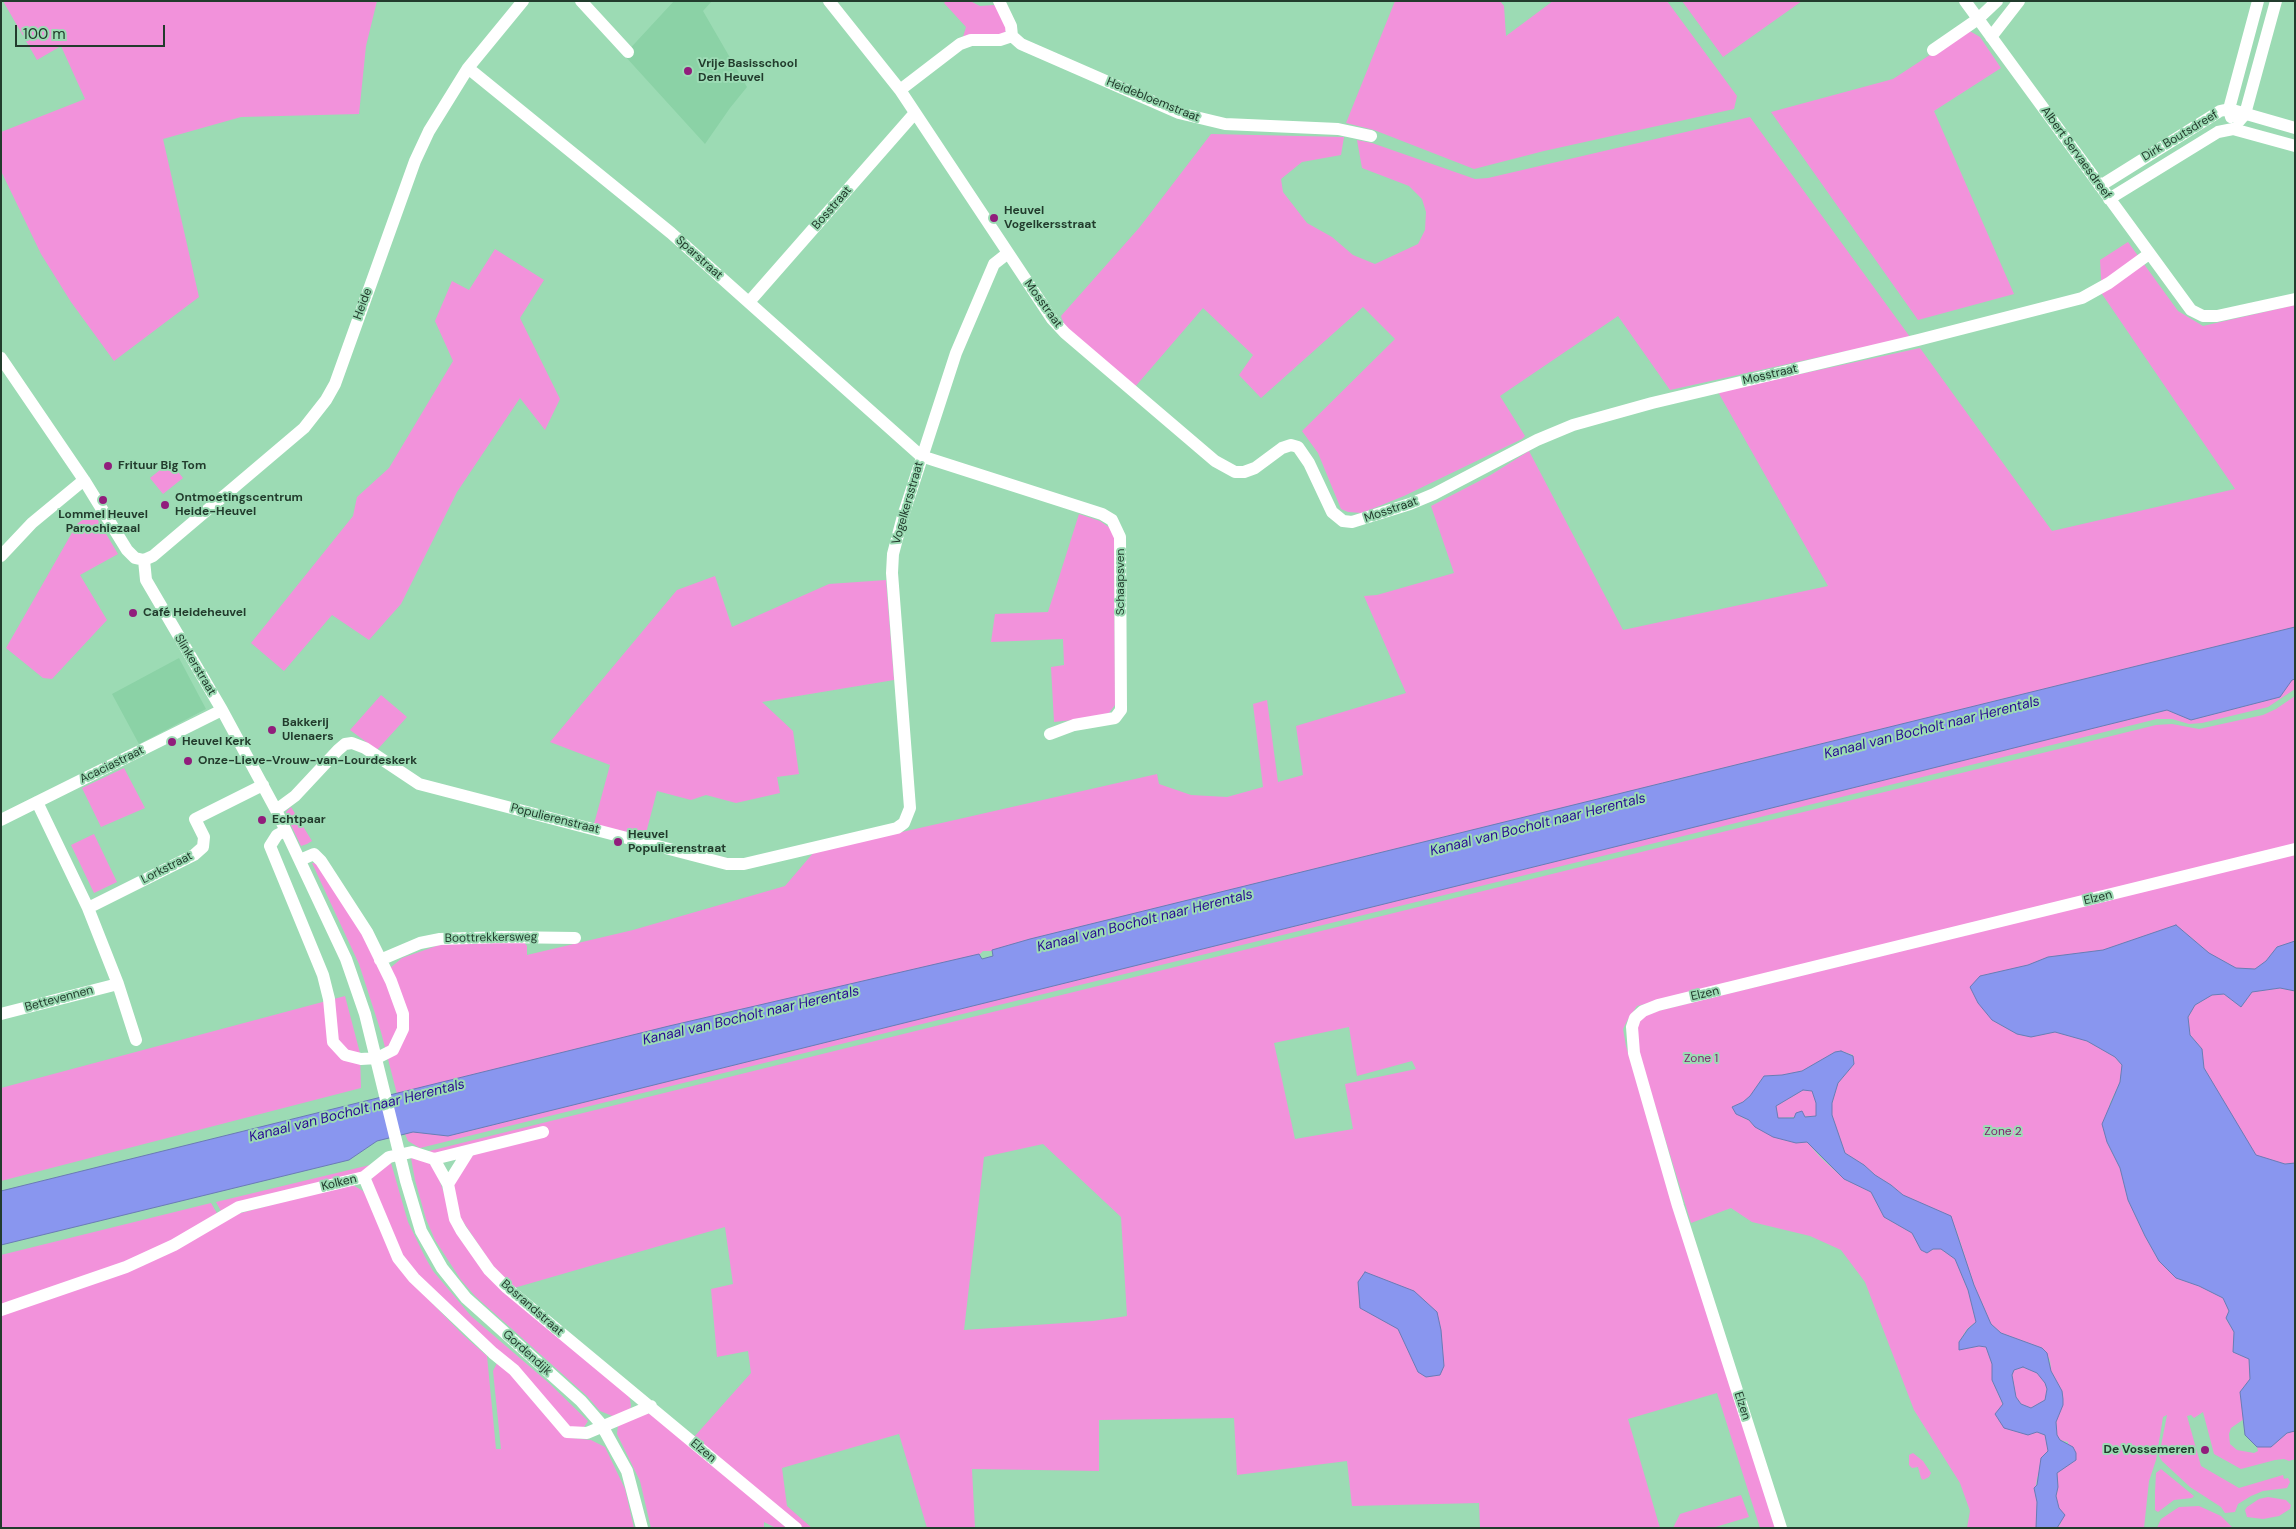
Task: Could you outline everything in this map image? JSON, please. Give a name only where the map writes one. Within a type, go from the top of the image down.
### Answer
[{"type":"street","name":"Heide","points":[[144,560],[154,556],[304,428],[326,400],[335,384],[415,161],[429,131],[468,68],[523,1]]},
{"type":"street","points":[[581,1],[628,52]]},
{"type":"street","name":"Mosstraat","points":[[829,1],[900,90],[914,114],[984,215],[1052,319],[1065,334],[1215,461],[1235,472],[1244,472],[1255,468],[1282,448],[1291,445],[1298,447],[1309,463],[1332,512],[1343,521],[1352,522],[1410,504],[1434,494],[1537,440],[1573,425],[1670,399],[1918,340],[2082,298],[2109,283],[2148,254]]},
{"type":"street","points":[[900,90],[960,44],[971,40],[1000,40],[1012,36],[1011,26],[999,1]]},
{"type":"street","name":"Albert Servaesdreef","points":[[1965,1],[2186,305],[2203,316],[2218,316],[2295,298]]},
{"type":"street","points":[[1933,50],[1978,19],[1997,1]]},
{"type":"street","points":[[1991,37],[2019,1]]},
{"type":"street","points":[[2233,129],[2229,109],[2258,1]]},
{"type":"street","points":[[2233,129],[2245,114],[2276,1]]},
{"type":"street","name":"Heidebloemstraat","points":[[1012,36],[1021,44],[1196,118],[1253,127],[1338,129],[1371,136]]},
{"type":"street","name":"Sparstraat","points":[[468,68],[671,233],[922,456]]},
{"type":"street","name":"Dirk Boutsdreef","points":[[2100,186],[2220,112],[2229,109],[2295,128]]},
{"type":"street","name":"Bosstraat","points":[[749,302],[914,114]]},
{"type":"street","name":"Dirk Boutsdreef","points":[[2109,199],[2218,132],[2233,129],[2295,146]]},
{"type":"street","name":"Vogelkersstraat","points":[[897,828],[904,823],[910,808],[892,573],[897,536],[956,353],[994,264],[1008,253]]},
{"type":"street","points":[[1,358],[6,375],[84,480],[128,550],[135,558],[144,560]]},
{"type":"street","name":"Schaapsven","points":[[922,456],[1102,514],[1112,520],[1118,531],[1120,537],[1121,710],[1115,718],[1074,725],[1050,734]]},
{"type":"street","points":[[1,556],[32,523],[84,480]]},
{"type":"street","name":"Slinkerstraat","points":[[144,560],[146,580],[222,710],[263,785],[346,959],[369,1030],[406,1181]]},
{"type":"street","name":"Acaciastraat","points":[[1,820],[222,710]]},
{"type":"street","name":"Populierenstraat","points":[[276,810],[295,796],[338,750],[345,744],[352,743],[365,748],[419,784],[727,864],[744,864],[897,828]]},
{"type":"street","name":"Lorkstraat","points":[[88,908],[194,855],[203,847],[204,837],[195,819],[263,785]]},
{"type":"street","points":[[37,802],[88,908],[118,984],[136,1040]]},
{"type":"street","points":[[285,831],[277,836],[270,846],[323,975],[329,999],[334,1042],[345,1056],[354,1059],[377,1058],[394,1050],[403,1029],[403,1014],[362,924],[321,861],[314,854],[300,860]]},
{"type":"street","name":"Elzen","points":[[1781,1528],[1678,1206],[1637,1063],[1632,1037],[1632,1027],[1635,1018],[1643,1011],[1658,1005],[2295,849]]},
{"type":"street","name":"Boottrekkersweg","points":[[380,960],[420,943],[440,939],[502,937],[575,938]]},
{"type":"street","name":"Bettevennen","points":[[1,1014],[118,984]]},
{"type":"street","points":[[364,1177],[389,1158],[412,1152],[434,1159],[543,1132]]},
{"type":"street","points":[[448,1184],[468,1152]]},
{"type":"street","name":"Bosrandstraat","points":[[434,1159],[448,1184],[455,1219],[489,1270],[515,1294],[651,1406]]},
{"type":"street","name":"Kolken","points":[[1,1310],[126,1267],[174,1245],[240,1207],[364,1177],[398,1258],[414,1278],[493,1353],[514,1370],[567,1432],[587,1433],[604,1428]]},
{"type":"street","name":"Gordendijk","points":[[406,1181],[421,1231],[442,1268],[466,1298],[581,1400],[604,1428],[627,1471],[642,1528]]},
{"type":"street","points":[[604,1428],[651,1406]]},
{"type":"street","name":"Elzen","points":[[651,1406],[796,1528]]},
{"type":"shaded area","name":"Vrije Basisschool Den Heuvel","points":[[674,1],[712,1],[703,11],[747,87],[705,144],[624,55]]},
{"type":"shaded area","points":[[179,658],[206,709],[139,744],[112,694]]},
{"type":"green space","points":[[3,1],[377,1],[366,46],[359,114],[241,117],[163,139],[199,297],[114,361],[71,302],[41,254],[1,171],[1,132],[85,99],[61,46],[37,60]]},
{"type":"green space","points":[[946,1],[970,1],[980,6],[994,5],[999,7],[1007,29],[1003,35],[963,37],[966,27],[944,3]]},
{"type":"green space","points":[[1395,1],[1500,1],[1504,6],[1506,36],[1553,1],[1667,1],[1737,96],[1734,109],[1544,151],[1474,169],[1374,130],[1346,123]]},
{"type":"green space","points":[[1682,1],[1802,1],[1723,57]]},
{"type":"green space","points":[[1968,30],[1980,37],[2001,68],[1934,111],[2014,294],[1918,320],[1771,112],[1893,79]]},
{"type":"green space","points":[[1750,117],[1910,337],[1670,390],[1618,316],[1500,396],[1525,436],[1522,439],[1404,496],[1362,513],[1348,512],[1341,509],[1318,453],[1302,431],[1395,339],[1363,307],[1261,398],[1239,375],[1253,355],[1203,308],[1134,388],[1064,325],[1061,316],[1139,228],[1211,134],[1344,137],[1341,155],[1302,162],[1281,179],[1283,192],[1307,223],[1332,237],[1353,255],[1375,264],[1418,244],[1425,230],[1426,212],[1422,199],[1409,186],[1362,168],[1357,140],[1372,143],[1475,179],[1488,178]]},
{"type":"green space","points":[[2128,242],[2178,311],[2203,326],[2295,305],[2295,627],[1030,939],[992,951],[983,951],[979,955],[669,1026],[397,1094],[381,1032],[359,964],[312,863],[322,868],[364,932],[383,974],[402,958],[442,944],[522,940],[527,946],[527,955],[633,930],[785,886],[814,852],[1157,774],[1159,784],[1191,795],[1227,797],[1263,787],[1253,704],[1267,700],[1278,782],[1303,775],[1296,726],[1406,693],[1364,596],[1377,595],[1454,573],[1431,506],[1489,476],[1529,451],[1623,630],[1828,586],[1718,392],[1920,348],[2052,531],[2235,489],[2102,294],[2100,260]]},
{"type":"green space","points":[[495,249],[544,280],[520,318],[560,399],[545,430],[520,398],[457,492],[401,604],[369,640],[332,615],[284,671],[251,643],[353,516],[357,497],[389,468],[453,361],[435,321],[452,281],[469,290]]},
{"type":"green space","points":[[170,462],[183,478],[163,494],[150,478]]},
{"type":"green space","points":[[93,512],[118,554],[80,575],[107,620],[52,679],[43,678],[6,648],[77,524]]},
{"type":"green space","points":[[1079,514],[1100,521],[1110,528],[1114,535],[1115,705],[1109,713],[1091,718],[1054,722],[1051,667],[1064,665],[1063,639],[991,642],[995,614],[1048,612]]},
{"type":"green space","points":[[715,576],[732,627],[829,584],[886,580],[894,680],[762,702],[793,731],[799,774],[777,777],[780,793],[736,803],[706,795],[691,800],[657,791],[645,837],[594,824],[610,765],[550,742],[677,590]]},
{"type":"green space","points":[[2292,679],[2295,679],[2295,689],[2268,707],[2202,723],[2189,724],[2172,719],[2157,719],[420,1148],[408,1141],[405,1134],[413,1132],[448,1136],[2167,710],[2191,720],[2280,697]]},
{"type":"green space","points":[[381,695],[407,717],[377,750],[350,730]]},
{"type":"green space","points":[[2295,696],[2295,844],[1637,1006],[1628,1019],[1623,1029],[1626,1046],[1775,1528],[1760,1528],[1717,1393],[1628,1419],[1660,1528],[1480,1528],[1479,1503],[1352,1506],[1347,1461],[1237,1475],[1234,1418],[1099,1420],[1099,1471],[972,1469],[975,1528],[927,1528],[899,1434],[782,1468],[787,1506],[812,1528],[802,1528],[694,1437],[751,1373],[748,1351],[717,1357],[711,1289],[733,1284],[725,1227],[514,1288],[493,1266],[460,1217],[453,1185],[462,1165],[476,1153],[433,1154],[425,1152],[2156,725],[2172,724],[2199,729],[2263,715]],"holes":[[[1349,1027],[1357,1076],[1412,1061],[1416,1069],[1345,1084],[1353,1129],[1295,1139],[1274,1043]],[[1043,1144],[1121,1217],[1127,1316],[1093,1321],[964,1330],[984,1157]]]},
{"type":"green space","points":[[124,768],[145,808],[101,827],[82,788]]},
{"type":"green space","points":[[291,807],[312,841],[307,844],[301,846],[287,817],[286,812]]},
{"type":"green space","points":[[94,834],[117,882],[94,893],[71,845]]},
{"type":"green space","points":[[2295,854],[2295,941],[2277,947],[2266,961],[2255,969],[2236,968],[2209,953],[2176,925],[2103,950],[2048,957],[2028,965],[1980,976],[1992,1020],[2017,1034],[2031,1037],[2055,1032],[2087,1041],[2115,1057],[2122,1065],[2120,1082],[2110,1103],[2107,1142],[2120,1168],[2128,1200],[2159,1261],[2176,1278],[2199,1286],[2223,1298],[2229,1311],[2226,1319],[2234,1332],[2233,1352],[2249,1359],[2250,1379],[2240,1392],[2244,1419],[2231,1428],[2229,1434],[2230,1444],[2237,1450],[2254,1453],[2258,1451],[2257,1447],[2271,1447],[2287,1433],[2295,1431],[2295,1459],[2289,1461],[2284,1459],[2275,1460],[2241,1469],[2214,1454],[2203,1412],[2194,1418],[2191,1415],[2187,1416],[2201,1466],[2239,1488],[2283,1475],[2284,1479],[2288,1478],[2290,1482],[2287,1488],[2263,1491],[2251,1496],[2238,1504],[2235,1512],[2225,1513],[2221,1507],[2190,1487],[2162,1461],[2159,1456],[2167,1415],[2163,1417],[2156,1460],[2149,1481],[2144,1528],[2057,1528],[2061,1523],[2056,1496],[2058,1487],[2057,1473],[2070,1464],[2068,1442],[2060,1440],[2057,1435],[2056,1422],[2063,1399],[2062,1391],[2051,1371],[2050,1360],[2042,1348],[2001,1333],[1991,1324],[1974,1285],[1956,1229],[1939,1211],[1902,1195],[1864,1165],[1845,1153],[1832,1115],[1832,1103],[1838,1083],[1854,1064],[1853,1055],[1841,1051],[1835,1052],[1802,1071],[1764,1076],[1750,1096],[1732,1107],[1755,1127],[1796,1143],[1807,1142],[1844,1179],[1871,1192],[1884,1217],[1912,1233],[1921,1250],[1941,1249],[1955,1259],[1968,1290],[1976,1322],[1967,1329],[1959,1342],[1959,1349],[1979,1345],[1986,1347],[1992,1364],[1992,1380],[2003,1405],[2037,1432],[2045,1435],[2048,1451],[2037,1478],[2035,1492],[2037,1502],[2036,1528],[1967,1528],[1970,1511],[1960,1483],[1914,1410],[1865,1282],[1841,1250],[1810,1236],[1752,1222],[1731,1208],[1691,1223],[1638,1050],[1635,1030],[1642,1017],[1658,1011]]},
{"type":"green space","points":[[2280,988],[2295,991],[2295,1163],[2285,1164],[2256,1156],[2244,1139],[2204,1068],[2202,1049],[2190,1035],[2188,1017],[2195,1005],[2212,995],[2224,994],[2241,1007],[2252,992]]},
{"type":"green space","points":[[345,996],[360,1053],[361,1088],[1,1181],[1,1088]]},
{"type":"green space","points":[[1803,1090],[1812,1091],[1816,1103],[1816,1116],[1778,1118],[1776,1106]]},
{"type":"green space","points":[[411,1158],[428,1162],[436,1171],[461,1240],[629,1395],[630,1411],[615,1417],[600,1411],[587,1396],[475,1296],[461,1280],[435,1240],[426,1219]]},
{"type":"green space","points":[[391,1163],[408,1222],[433,1271],[471,1316],[550,1384],[588,1421],[582,1430],[569,1431],[401,1257],[370,1185],[373,1176]]},
{"type":"green space","points":[[374,1164],[367,1171],[222,1213],[216,1202]]},
{"type":"green space","points":[[351,1184],[363,1191],[428,1299],[463,1335],[487,1356],[496,1449],[501,1449],[493,1371],[498,1361],[572,1438],[591,1440],[605,1447],[625,1489],[634,1528],[1,1528],[1,1313],[65,1292],[222,1218]]},
{"type":"green space","points":[[211,1203],[218,1215],[140,1258],[1,1307],[1,1255]]},
{"type":"green space","points":[[2023,1367],[2037,1373],[2045,1383],[2047,1390],[2045,1400],[2031,1408],[2021,1404],[2016,1397],[2012,1375],[2014,1370]]},
{"type":"green space","points":[[647,1413],[655,1416],[787,1528],[776,1528],[764,1522],[764,1528],[651,1528],[640,1481],[617,1434],[618,1425]]},
{"type":"green space","points":[[1913,1453],[1923,1461],[1931,1473],[1929,1477],[1923,1480],[1918,1467],[1912,1468],[1909,1465],[1909,1455]]},
{"type":"green space","points":[[2161,1469],[2194,1496],[2192,1498],[2174,1500],[2158,1512],[2155,1510],[2156,1473]]},
{"type":"green space","points":[[1741,1495],[1749,1517],[1712,1528],[1673,1528],[1680,1514]]},
{"type":"green space","points":[[2268,1497],[2286,1500],[2291,1505],[2290,1509],[2279,1516],[2263,1519],[2247,1517],[2245,1510],[2247,1507],[2259,1499]]},
{"type":"green space","points":[[2199,1506],[2221,1516],[2233,1528],[2157,1528],[2161,1519],[2179,1507]]},
{"type":"water","name":"Kanaal van Bocholt naar Herentals","points":[[2295,627],[2295,679],[2292,680],[2280,697],[2191,720],[2167,710],[448,1136],[413,1132],[377,1141],[349,1160],[1,1245],[1,1191],[669,1026],[979,954],[982,959],[993,956],[992,950],[1030,939]]},
{"type":"water","points":[[2176,925],[2209,953],[2236,968],[2255,969],[2266,961],[2277,947],[2295,941],[2295,991],[2280,988],[2252,992],[2241,1007],[2224,994],[2212,995],[2195,1005],[2188,1017],[2190,1035],[2202,1049],[2204,1068],[2256,1155],[2285,1164],[2295,1163],[2295,1431],[2287,1433],[2271,1447],[2257,1447],[2245,1435],[2240,1392],[2250,1379],[2249,1359],[2233,1352],[2234,1332],[2226,1318],[2229,1311],[2223,1298],[2199,1286],[2176,1278],[2159,1261],[2128,1200],[2120,1168],[2107,1142],[2102,1124],[2120,1082],[2122,1065],[2115,1057],[2087,1041],[2055,1032],[2031,1037],[2017,1034],[1992,1020],[1978,1003],[1970,987],[1980,976],[2028,965],[2048,957],[2103,950]]},
{"type":"water","points":[[1841,1051],[1853,1056],[1854,1064],[1838,1083],[1832,1103],[1832,1115],[1845,1153],[1903,1195],[1951,1216],[1974,1285],[1991,1324],[2001,1333],[2042,1348],[2047,1353],[2051,1371],[2062,1391],[2063,1399],[2063,1405],[2056,1422],[2057,1435],[2060,1440],[2073,1447],[2076,1453],[2076,1460],[2057,1473],[2058,1487],[2056,1496],[2059,1508],[2065,1515],[2057,1528],[2036,1528],[2037,1502],[2034,1488],[2037,1485],[2041,1458],[2048,1451],[2045,1435],[2037,1432],[2028,1435],[2004,1428],[1995,1414],[2003,1404],[1992,1380],[1992,1364],[1986,1347],[1979,1346],[1959,1350],[1959,1342],[1968,1329],[1976,1322],[1968,1290],[1955,1259],[1941,1249],[1933,1249],[1927,1253],[1921,1250],[1912,1233],[1884,1217],[1871,1192],[1844,1179],[1807,1142],[1796,1143],[1773,1137],[1755,1127],[1749,1120],[1736,1114],[1732,1107],[1750,1096],[1764,1076],[1802,1071],[1835,1052]],"holes":[[[1803,1090],[1812,1091],[1816,1103],[1816,1116],[1805,1117],[1802,1111],[1796,1113],[1794,1118],[1778,1118],[1776,1106]],[[2023,1367],[2037,1373],[2047,1389],[2045,1400],[2031,1408],[2021,1404],[2016,1397],[2012,1375],[2014,1370]]]},
{"type":"water","points":[[1365,1272],[1414,1291],[1437,1312],[1441,1330],[1444,1366],[1440,1375],[1426,1377],[1418,1372],[1398,1329],[1360,1308],[1358,1282]]},
{"type":"place","name":"Vrije Basisschool Den Heuvel","points":[[688,71]]},
{"type":"place","name":"Heuvel Vogelkersstraat","points":[[994,218]]},
{"type":"place","name":"Frituur Big Tom","points":[[108,466]]},
{"type":"place","name":"Lommel Heuvel Parochiezaal","points":[[103,500]]},
{"type":"place","name":"Ontmoetingscentrum Heide-Heuvel","points":[[165,505]]},
{"type":"place","name":"Café Heideheuvel","points":[[133,613]]},
{"type":"place","name":"Bakkerij Ulenaers","points":[[272,730]]},
{"type":"place","name":"Heuvel Kerk","points":[[172,742]]},
{"type":"place","name":"Onze-Lieve-Vrouw-van-Lourdeskerk","points":[[188,761]]},
{"type":"place","name":"Echtpaar","points":[[262,820]]},
{"type":"place","name":"Heuvel Populierenstraat","points":[[618,842]]},
{"type":"place","name":"De Vossemeren","points":[[2205,1450]]},
{"type":"park label","name":"Zone 1","points":[[1701,1059]]},
{"type":"park label","name":"Zone 2","points":[[2003,1132]]}]
